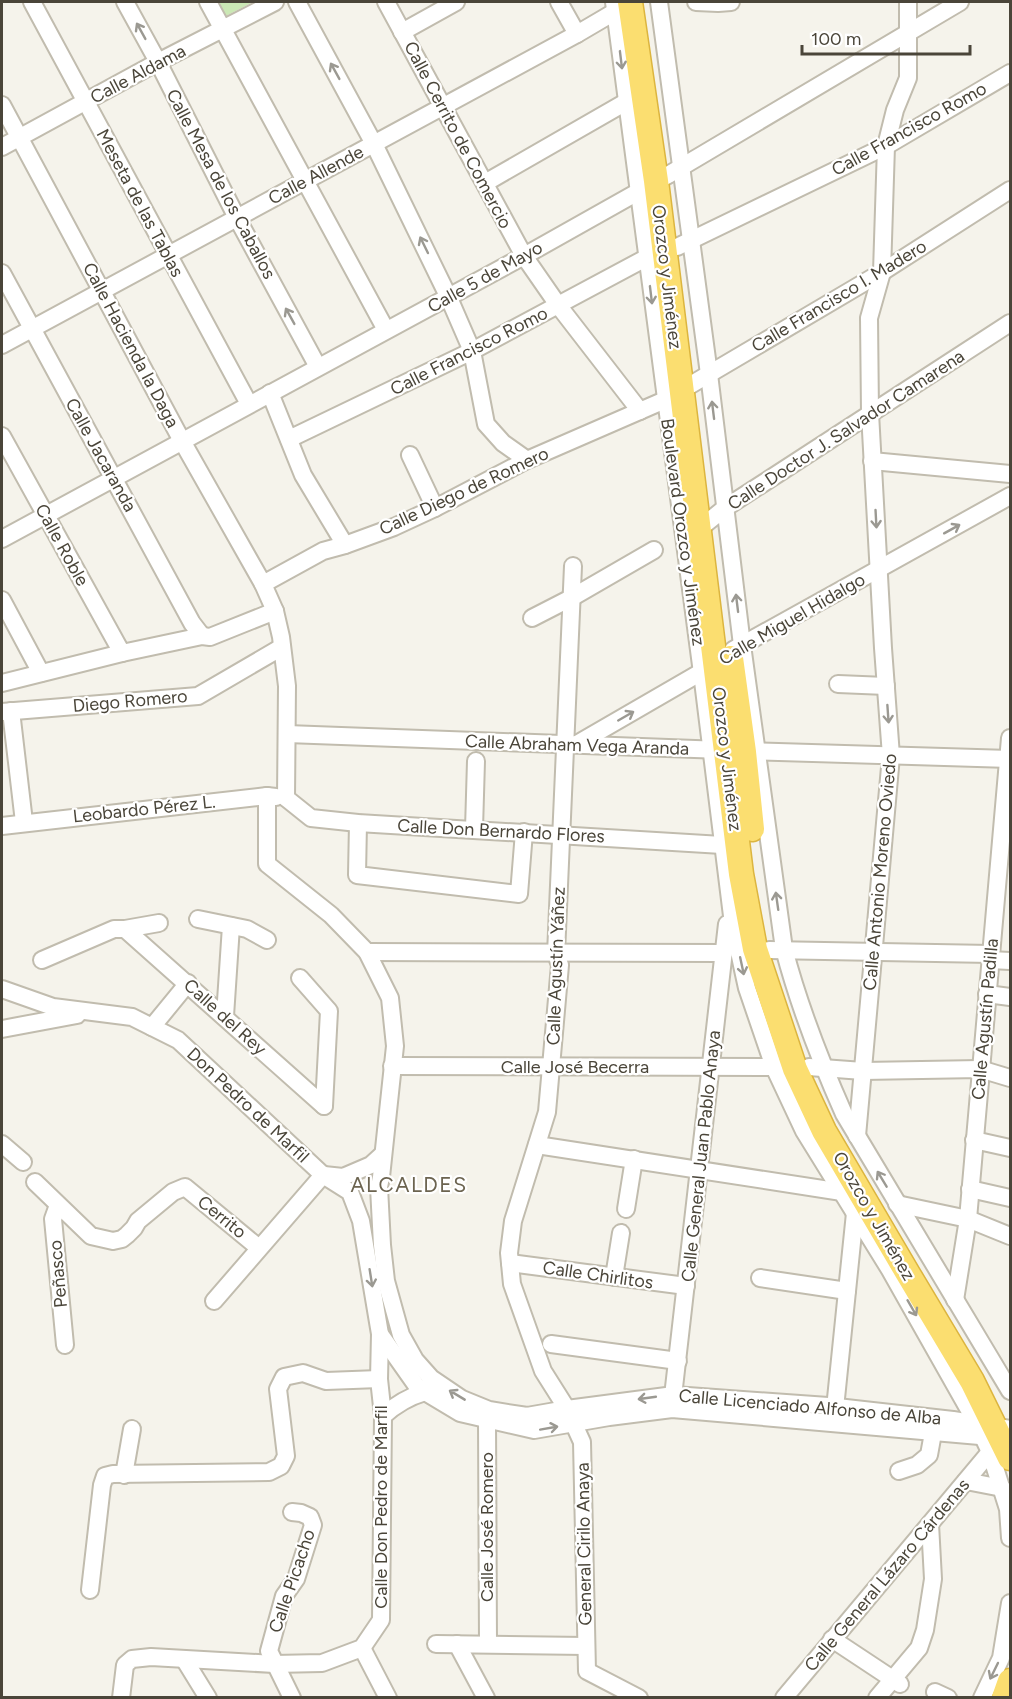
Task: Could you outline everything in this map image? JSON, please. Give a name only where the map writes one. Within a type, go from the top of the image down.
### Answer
[{"type":"highway","name":"Orozco y Jiménez","points":[[629,3],[661,179],[734,751],[756,867],[777,950],[854,1185]]},
{"type":"highway","name":"Orozco y Jiménez","points":[[661,179],[683,243],[687,387]]},
{"type":"highway","name":"Orozco y Jiménez","points":[[734,751],[741,874],[755,949],[795,1069],[824,1131],[854,1185],[986,1373],[999,1436]]},
{"type":"highway","points":[[1004,1698],[1011,1681]]},
{"type":"street","name":"Meseta de las Tablas","points":[[32,2],[249,404]]},
{"type":"street","name":"Calle Mesa de los Caballos","points":[[125,2],[237,218],[318,367]]},
{"type":"street","points":[[208,2],[386,330]]},
{"type":"street","name":"Calle Aldama","points":[[2,147],[158,62],[275,2]]},
{"type":"street","points":[[297,2],[374,144],[449,298],[472,351],[486,424],[503,443],[527,460]]},
{"type":"street","name":"Calle Cerrito de Comercio","points":[[386,2],[524,256],[558,305],[640,411]]},
{"type":"street","points":[[402,32],[456,2]]},
{"type":"street","points":[[559,2],[578,34]]},
{"type":"street","name":"Orozco y Jiménez","points":[[659,2],[661,179]]},
{"type":"street","points":[[696,2],[731,2]]},
{"type":"street","name":"Calle Antonio Moreno Oviedo","points":[[857,1136],[891,756],[872,461],[869,318],[882,272],[886,147],[895,110],[908,78],[908,2]]},
{"type":"street","name":"Calle 5 de Mayo","points":[[2,539],[524,256],[661,179],[960,2]]},
{"type":"street","name":"Calle Allende","points":[[2,345],[578,34],[629,3]]},
{"type":"street","name":"Boulevard Orozco y Jiménez","points":[[629,3],[627,102],[661,179],[646,258],[687,387],[734,751],[722,845],[732,924],[766,1067],[804,1131],[854,1185],[855,1213],[999,1436],[1002,1488],[1008,1509],[1011,1538]]},
{"type":"street","name":"Calle Francisco Romo","points":[[683,243],[886,147],[1011,73]]},
{"type":"street","points":[[485,183],[627,102]]},
{"type":"street","name":"Calle Hacienda la Daga","points":[[2,105],[182,441],[263,584],[275,611],[281,637],[287,686],[286,798]]},
{"type":"street","name":"Calle Francisco I. Madero","points":[[687,387],[882,272],[1011,190]]},
{"type":"street","name":"Calle Francisco Romo","points":[[289,439],[472,351],[646,258]]},
{"type":"street","name":"Calle Jacaranda","points":[[2,273],[192,623],[202,636]]},
{"type":"street","name":"Calle Doctor J. Salvador Camarena","points":[[705,524],[870,413],[1011,323]]},
{"type":"street","name":"Calle Diego de Romero","points":[[263,584],[323,551],[394,527],[527,460],[640,411],[687,387]]},
{"type":"street","points":[[270,393],[303,475],[345,545]]},
{"type":"street","name":"Calle Roble","points":[[2,436],[122,653]]},
{"type":"street","points":[[410,455],[435,508]]},
{"type":"street","points":[[872,461],[1011,474]]},
{"type":"street","name":"Calle Miguel Hidalgo","points":[[571,744],[1011,496]]},
{"type":"street","points":[[532,618],[654,550]]},
{"type":"street","name":"Calle Agustín Yáñez","points":[[571,1417],[543,1371],[512,1284],[509,1253],[513,1221],[547,1112],[560,964],[556,954],[561,834],[571,744],[573,566]]},
{"type":"street","points":[[2,600],[41,673]]},
{"type":"street","points":[[2,683],[122,653],[202,636],[210,637],[275,611]]},
{"type":"street","name":"Diego Romero","points":[[6,711],[198,696],[282,647]]},
{"type":"street","points":[[838,684],[886,686]]},
{"type":"street","points":[[6,711],[24,822]]},
{"type":"street","name":"Calle Abraham Vega Aranda","points":[[287,734],[1010,759]]},
{"type":"street","name":"Calle Agustín Padilla","points":[[955,1300],[968,1219],[1011,738]]},
{"type":"street","points":[[474,829],[476,761]]},
{"type":"street","name":"Leobardo Pérez L.","points":[[2,826],[267,795],[286,798]]},
{"type":"street","name":"Calle Licenciado Alfonso de Alba","points":[[267,795],[267,864],[332,915],[367,952],[390,998],[395,1046],[379,1187],[386,1281],[401,1335],[415,1360],[431,1378],[488,1415]]},
{"type":"street","name":"Calle Don Bernardo Flores","points":[[286,798],[311,818],[357,823],[722,845]]},
{"type":"street","points":[[357,823],[357,875],[519,894],[524,832]]},
{"type":"street","name":"Calle General Juan Pablo Anaya","points":[[673,1402],[730,903]]},
{"type":"street","points":[[198,919],[247,929],[267,940]]},
{"type":"street","points":[[42,960],[114,929],[159,923]]},
{"type":"street","points":[[225,1016],[231,926]]},
{"type":"street","name":"Calle del Rey","points":[[125,928],[324,1106],[329,1011],[300,978]]},
{"type":"street","points":[[777,950],[874,951],[990,957],[1011,961]]},
{"type":"street","points":[[367,952],[724,953]]},
{"type":"street","points":[[152,1027],[188,983]]},
{"type":"street","name":"Don Pedro de Marfil","points":[[2,989],[53,1007],[132,1017],[178,1040],[323,1175],[350,1192]]},
{"type":"street","points":[[987,994],[1011,997]]},
{"type":"street","points":[[2,1029],[92,1012]]},
{"type":"street","name":"Calle José Becerra","points":[[392,1066],[766,1067]]},
{"type":"street","points":[[816,1068],[863,1071],[980,1069],[1011,1078]]},
{"type":"street","name":"Orozco y Jiménez","points":[[816,1068],[1011,1390]]},
{"type":"street","points":[[975,1140],[1011,1148]]},
{"type":"street","points":[[2,1144],[23,1162]]},
{"type":"street","points":[[537,1145],[700,1169],[854,1185]]},
{"type":"street","points":[[214,1301],[323,1175],[343,1177],[371,1165],[382,1155]]},
{"type":"street","points":[[626,1209],[634,1159]]},
{"type":"street","points":[[35,1182],[58,1204]]},
{"type":"street","name":"Cerrito","points":[[58,1204],[91,1236],[113,1240],[122,1239],[138,1221],[172,1192],[184,1187],[259,1248]]},
{"type":"street","points":[[379,1187],[350,1192],[361,1221],[380,1334]]},
{"type":"street","points":[[970,1189],[1011,1198]]},
{"type":"street","name":"Peñasco","points":[[58,1204],[53,1219],[64,1345]]},
{"type":"street","points":[[897,1204],[968,1219],[1011,1236]]},
{"type":"street","points":[[834,1415],[855,1213]]},
{"type":"street","points":[[614,1277],[621,1233]]},
{"type":"street","name":"Calle Chirlitos","points":[[510,1263],[686,1287]]},
{"type":"street","points":[[760,1278],[847,1291]]},
{"type":"street","name":"Calle Licenciado Alfonso de Alba","points":[[380,1334],[416,1385],[460,1413],[571,1417],[673,1402],[834,1415],[999,1436]]},
{"type":"street","name":"Calle Don Pedro de Marfil","points":[[362,1648],[381,1620],[383,1416],[379,1379],[380,1334]]},
{"type":"street","points":[[551,1344],[678,1361]]},
{"type":"street","points":[[90,1590],[104,1478],[107,1475],[269,1472],[280,1466],[286,1456],[278,1389],[284,1377],[303,1373],[326,1381],[379,1379]]},
{"type":"street","points":[[383,1416],[395,1404],[425,1392]]},
{"type":"street","name":"Calle José Romero","points":[[488,1415],[488,1644]]},
{"type":"street","name":"Calle Licenciado Alfonso de Alba","points":[[834,1415],[933,1432],[999,1436]]},
{"type":"street","name":"General Cirilo Anaya","points":[[571,1417],[582,1442],[587,1671],[639,1698]]},
{"type":"street","points":[[124,1475],[132,1429]]},
{"type":"street","points":[[899,1472],[916,1465],[928,1455],[933,1432]]},
{"type":"street","name":"Calle General Lázaro Cárdenas","points":[[784,1698],[966,1481],[999,1436]]},
{"type":"street","points":[[966,1481],[1002,1488]]},
{"type":"street","name":"Calle Picacho","points":[[274,1664],[269,1651],[284,1596],[296,1579],[313,1525],[310,1516],[302,1512],[291,1512]]},
{"type":"street","points":[[877,1698],[896,1682],[919,1648],[925,1630],[933,1579],[930,1524]]},
{"type":"street","points":[[982,1698],[1001,1658],[1011,1603]]},
{"type":"street","points":[[832,1639],[896,1682]]},
{"type":"street","points":[[436,1644],[586,1646]]},
{"type":"street","points":[[457,1644],[486,1698]]},
{"type":"street","points":[[121,1698],[125,1665],[128,1661],[139,1657],[274,1664],[322,1663],[362,1648],[388,1698]]},
{"type":"street","points":[[184,1659],[208,1698]]},
{"type":"street","points":[[274,1664],[292,1698]]},
{"type":"green space","points":[[215,2],[253,2],[224,17]]},
{"type":"district","name":"ALCALDES","points":[[409,1185]]}]
